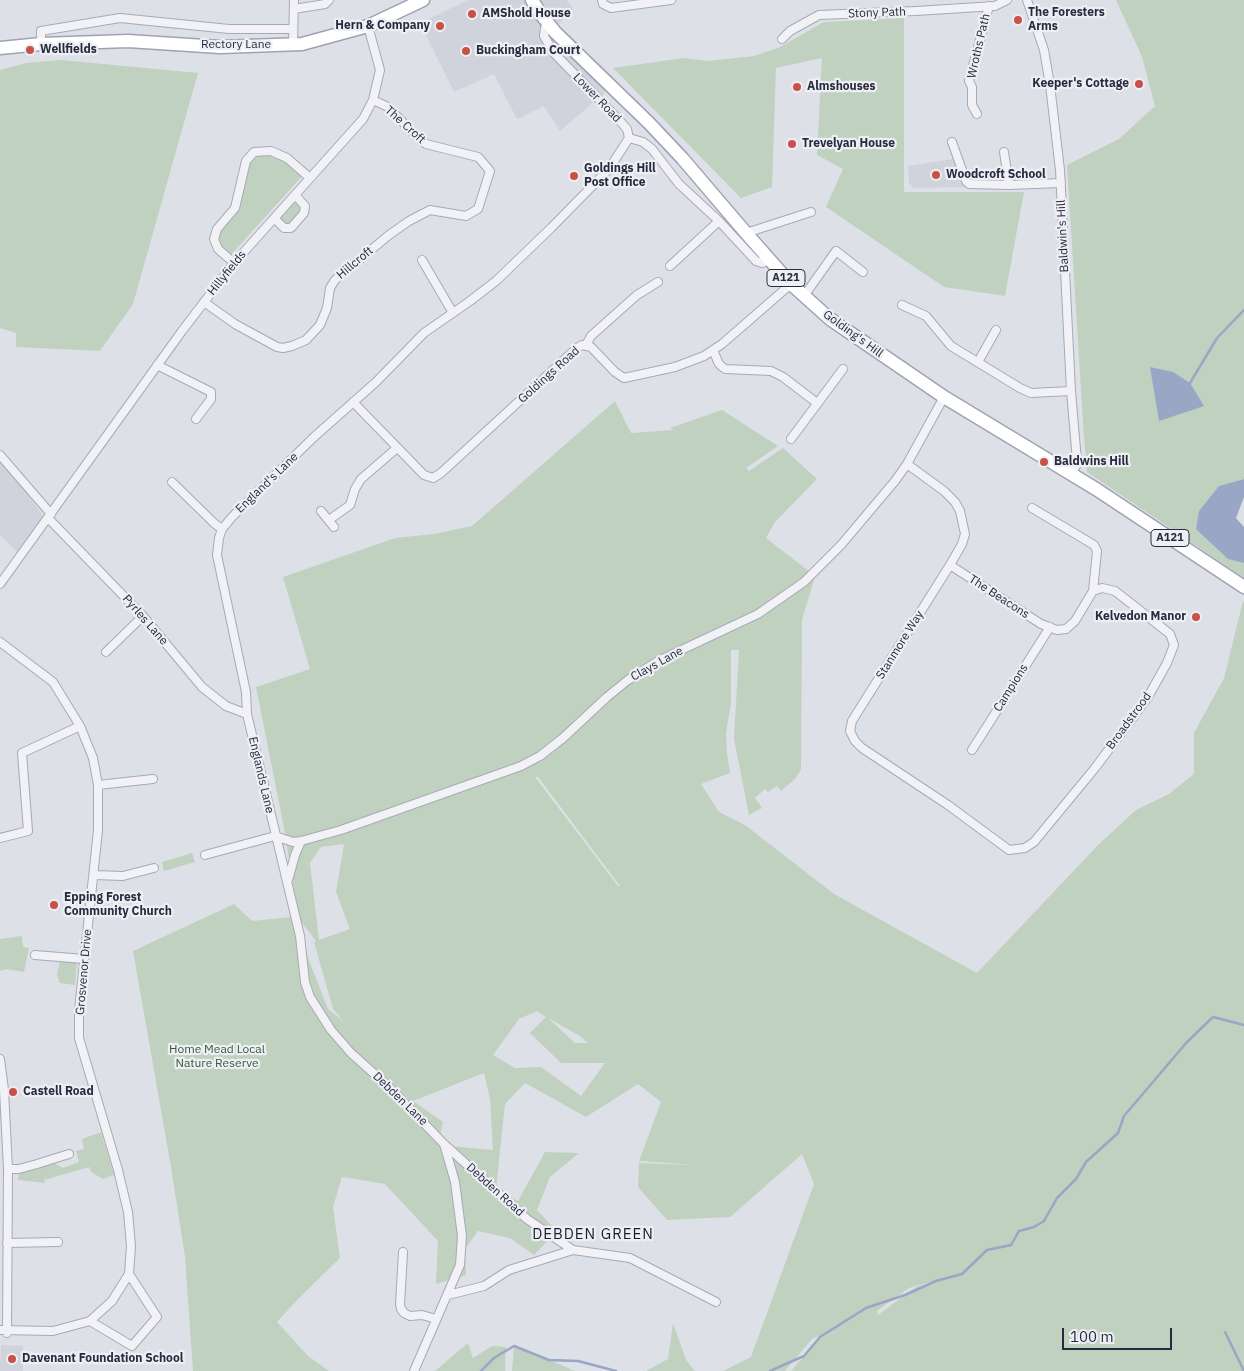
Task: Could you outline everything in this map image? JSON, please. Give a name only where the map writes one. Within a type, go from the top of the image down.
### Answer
[{"type":"main road","name":"Rectory Lane","points":[[0,48],[41,44],[128,41],[220,47],[302,44],[368,26],[423,0]]},
{"type":"main road","name":"Golding's Hill","points":[[532,0],[549,24],[682,158],[791,284],[830,319],[944,397],[1096,489],[1244,587]]},
{"type":"street","points":[[293,45],[294,0]]},
{"type":"street","points":[[294,9],[325,4],[329,0]]},
{"type":"street","points":[[602,0],[603,4],[611,8],[671,0]]},
{"type":"street","name":"Stony Path","points":[[782,39],[790,31],[819,15],[995,6],[1007,0]]},
{"type":"street","name":"Baldwin's Hill","points":[[1026,0],[1044,50],[1050,85],[1061,183],[1071,391],[1077,461],[1076,466],[1070,473]]},
{"type":"street","name":"Wroths Path","points":[[977,114],[972,105],[972,87],[969,81],[989,6]]},
{"type":"street","name":"Rectory Lane","points":[[41,44],[41,31],[120,18],[228,29],[293,28]]},
{"type":"street","name":"Lower Road","points":[[549,24],[545,28],[544,36],[554,52],[619,120],[627,130],[629,138]]},
{"type":"street","name":"Hillyfields","points":[[0,584],[234,263],[363,119],[373,100],[380,70],[368,26]]},
{"type":"street","name":"The Croft","points":[[373,100],[388,107],[413,134],[426,144],[478,157],[490,171],[478,209],[466,216],[430,210]]},
{"type":"street","points":[[629,138],[643,142],[652,150],[679,184],[719,221],[756,261],[762,263],[769,260]]},
{"type":"street","name":"England's Lane","points":[[222,529],[314,437],[376,382],[424,334],[496,281],[578,202],[609,169],[629,138]]},
{"type":"street","points":[[952,142],[966,181],[970,184],[1061,183]]},
{"type":"street","points":[[234,263],[218,249],[214,239],[218,229],[235,208],[246,161],[254,152],[271,151],[286,158],[310,178]]},
{"type":"street","points":[[1004,152],[1009,185]]},
{"type":"street","points":[[274,218],[284,228],[291,228],[304,213],[305,206],[295,195]]},
{"type":"street","name":"Hillcroft","points":[[204,302],[235,324],[277,347],[283,348],[299,344],[314,334],[320,325],[327,308],[330,288],[340,274],[389,235],[409,221],[430,210]]},
{"type":"street","points":[[746,233],[811,212]]},
{"type":"street","points":[[670,266],[719,221]]},
{"type":"street","points":[[804,296],[836,251],[863,272]]},
{"type":"street","points":[[422,260],[453,313]]},
{"type":"street","points":[[586,345],[591,336],[637,295],[658,282]]},
{"type":"street","name":"Goldings Road","points":[[353,402],[424,475],[428,477],[437,476],[571,352],[582,345],[595,350],[615,372],[624,378],[675,367],[704,356],[713,350],[791,284]]},
{"type":"street","points":[[902,305],[926,316],[952,346],[1020,388],[1031,393],[1071,391]]},
{"type":"street","points":[[978,362],[996,330]]},
{"type":"street","points":[[713,350],[719,364],[725,369],[771,371],[784,377],[817,402]]},
{"type":"street","points":[[158,365],[211,392],[211,399],[196,419]]},
{"type":"street","points":[[791,439],[843,369]]},
{"type":"street","name":"Clays Lane","points":[[275,836],[293,842],[341,830],[521,766],[540,756],[563,738],[628,680],[660,660],[758,614],[804,582],[841,545],[896,481],[944,397]]},
{"type":"street","points":[[329,520],[350,505],[355,489],[361,479],[398,448]]},
{"type":"street","name":"Pyrles Lane","points":[[0,455],[50,516],[143,616],[202,687],[226,706],[247,714]]},
{"type":"street","name":"Stanmore Way","points":[[907,464],[944,491],[955,502],[960,511],[965,534],[962,544],[950,565],[852,721],[850,731],[855,741],[862,748],[948,805]]},
{"type":"street","points":[[172,482],[222,529],[217,555],[246,692],[247,714]]},
{"type":"street","points":[[1032,508],[1094,545],[1097,551],[1093,591],[1075,621],[1066,629],[1057,630],[1050,627]]},
{"type":"street","points":[[321,511],[334,527]]},
{"type":"street","name":"The Beacons","points":[[950,565],[1041,624],[1050,627]]},
{"type":"street","name":"Broadstrood","points":[[948,805],[1009,850],[1025,848],[1034,842],[1095,768],[1148,697],[1167,663],[1174,645],[1170,634],[1115,591],[1102,588],[1093,591]]},
{"type":"street","points":[[106,652],[143,616]]},
{"type":"street","name":"Campions","points":[[972,750],[1050,627]]},
{"type":"street","name":"Grosvenor Drive","points":[[0,642],[52,682],[80,726],[93,758],[98,785],[98,830],[79,1010],[79,1038],[118,1170],[128,1212],[132,1246],[129,1274],[112,1301],[90,1321],[53,1331],[5,1331]]},
{"type":"street","name":"Englands Lane","points":[[247,714],[275,836]]},
{"type":"street","points":[[0,838],[28,831],[22,753],[80,726]]},
{"type":"street","points":[[98,785],[153,779]]},
{"type":"street","points":[[205,855],[275,836]]},
{"type":"street","name":"Debden Lane","points":[[275,836],[300,936],[305,982],[310,997],[331,1030],[351,1053],[390,1088],[444,1144],[454,1182],[462,1236],[460,1265],[414,1371]]},
{"type":"street","points":[[286,882],[301,841]]},
{"type":"street","points":[[94,876],[123,876],[154,868]]},
{"type":"street","points":[[35,955],[84,959]]},
{"type":"street","points":[[0,1062],[4,1090],[8,1169],[5,1331]]},
{"type":"street","name":"Debden Road","points":[[444,1144],[527,1219],[573,1250]]},
{"type":"street","points":[[8,1169],[19,1169],[69,1154]]},
{"type":"street","points":[[7,1243],[58,1242]]},
{"type":"street","name":"Debden Road","points":[[448,1295],[484,1286],[508,1270],[573,1250],[630,1258],[716,1302]]},
{"type":"street","points":[[403,1252],[401,1309],[410,1316],[422,1314],[436,1319]]},
{"type":"street","points":[[90,1321],[132,1346],[157,1317],[129,1274]]},
{"type":"shaded area","points":[[468,0],[567,0],[573,9],[555,28],[608,90],[560,131],[544,106],[517,119],[494,74],[454,92],[420,23]]},
{"type":"shaded area","name":"Woodcroft School","points":[[959,158],[966,187],[914,188],[909,183],[908,166]]},
{"type":"shaded area","points":[[0,458],[44,517],[20,555],[0,535]]},
{"type":"shaded area","name":"Davenant Foundation School","points":[[1,1345],[23,1346],[23,1371],[0,1371]]},
{"type":"green space","points":[[1116,0],[1244,0],[1244,479],[1219,486],[1228,558],[1244,563],[1244,578],[1087,472],[1067,165],[1119,139],[1155,106],[1142,57]]},
{"type":"green space","points":[[904,18],[904,192],[1024,192],[1005,296],[944,287],[826,207],[843,169],[817,155],[822,58],[776,68],[772,187],[741,198],[613,68],[684,58],[708,61],[754,56],[778,48],[824,22]]},
{"type":"green space","points":[[61,60],[198,73],[133,304],[100,351],[16,347],[16,333],[0,328],[0,70],[26,63]]},
{"type":"green space","points":[[271,151],[305,173],[228,258],[218,249],[217,229],[235,208],[241,180],[254,152]]},
{"type":"green space","points":[[295,195],[305,206],[291,228],[274,218]]},
{"type":"green space","name":"Home Mead Local Nature Reserve","points":[[615,401],[631,433],[674,430],[670,428],[722,410],[778,446],[746,468],[749,471],[783,448],[817,479],[775,522],[766,538],[815,576],[802,620],[801,769],[796,778],[781,791],[777,786],[768,792],[765,789],[755,798],[762,808],[749,815],[734,739],[739,650],[731,650],[731,703],[726,733],[730,773],[701,784],[719,812],[745,825],[834,894],[977,973],[1099,844],[1136,810],[1169,794],[1194,774],[1194,733],[1224,678],[1244,602],[1244,1371],[791,1371],[820,1337],[842,1331],[813,1338],[785,1371],[723,1371],[751,1357],[814,1184],[802,1154],[730,1217],[667,1220],[638,1187],[639,1163],[696,1165],[639,1161],[661,1102],[638,1084],[586,1117],[525,1083],[505,1104],[496,1189],[518,1201],[545,1152],[579,1153],[550,1177],[537,1210],[557,1231],[534,1255],[510,1238],[478,1231],[465,1249],[466,1275],[436,1284],[438,1241],[385,1184],[342,1177],[333,1207],[340,1258],[277,1322],[308,1356],[329,1371],[193,1371],[185,1257],[133,951],[234,904],[252,921],[292,917],[328,1009],[343,1021],[333,1009],[314,942],[316,941],[299,919],[283,823],[256,687],[310,669],[283,577],[395,538],[434,534],[472,526]],"holes":[[[535,777],[538,777],[620,886],[618,886]],[[344,844],[336,892],[350,929],[319,940],[310,863],[321,847]],[[537,1011],[546,1017],[530,1033],[561,1063],[605,1063],[581,1096],[541,1067],[515,1068],[493,1055],[519,1019]],[[548,1018],[580,1036],[588,1043],[575,1043]],[[484,1073],[490,1099],[493,1150],[438,1145],[443,1122],[413,1101]],[[964,1273],[916,1287],[878,1315],[877,1311],[909,1288]]]},
{"type":"green space","points":[[192,853],[195,862],[164,871],[162,862]]},
{"type":"green space","points":[[22,936],[23,947],[29,948],[24,972],[6,969],[0,971],[0,939]]},
{"type":"green space","points":[[60,961],[77,962],[75,985],[60,983],[57,975]]},
{"type":"green space","points":[[101,1132],[114,1175],[103,1179],[91,1172],[89,1167],[44,1180],[45,1183],[18,1180],[19,1171],[52,1162],[63,1168],[79,1162],[76,1151],[84,1149],[82,1139]]},
{"type":"green space","points":[[673,1323],[686,1360],[695,1371],[646,1371],[668,1359]]},
{"type":"green space","points":[[468,1343],[473,1358],[492,1346],[506,1347],[505,1371],[435,1371]]},
{"type":"green space","points":[[514,1346],[549,1360],[575,1371],[512,1371]]},
{"type":"water","points":[[1150,367],[1173,372],[1190,383],[1204,406],[1159,421]]},
{"type":"water","points":[[1244,479],[1244,497],[1236,518],[1244,527],[1244,563],[1228,559],[1196,529],[1199,511],[1219,486]]},
{"type":"waterway","points":[[1190,383],[1217,338],[1244,310]]},
{"type":"waterway","points":[[770,1371],[804,1356],[820,1337],[866,1308],[905,1295],[936,1281],[962,1274],[987,1250],[1011,1245],[1019,1231],[1034,1227],[1044,1221],[1057,1198],[1076,1179],[1086,1162],[1118,1133],[1124,1116],[1187,1042],[1213,1017],[1244,1025]]},
{"type":"waterway","points":[[1225,1332],[1244,1371]]},
{"type":"waterway","points":[[481,1371],[494,1358],[514,1346],[549,1360],[578,1361],[616,1371]]},
{"type":"place","name":"AMShold House","points":[[472,14]]},
{"type":"place","name":"The Foresters Arms","points":[[1018,20]]},
{"type":"place","name":"Hern & Company","points":[[440,26]]},
{"type":"place","name":"Wellfields","points":[[30,50]]},
{"type":"place","name":"Buckingham Court","points":[[466,51]]},
{"type":"place","name":"Keeper's Cottage","points":[[1139,84]]},
{"type":"place","name":"Almshouses","points":[[797,87]]},
{"type":"place","name":"Trevelyan House","points":[[792,144]]},
{"type":"place","name":"Woodcroft School","points":[[936,175]]},
{"type":"place","name":"Goldings Hill Post Office","points":[[574,176]]},
{"type":"place","name":"Baldwins Hill","points":[[1044,462]]},
{"type":"place","name":"Kelvedon Manor","points":[[1196,617]]},
{"type":"place","name":"Epping Forest Community Church","points":[[54,905]]},
{"type":"place","name":"Castell Road","points":[[13,1092]]},
{"type":"place","name":"Davenant Foundation School","points":[[12,1359]]},
{"type":"district","name":"DEBDEN GREEN","points":[[593,1235]]}]
